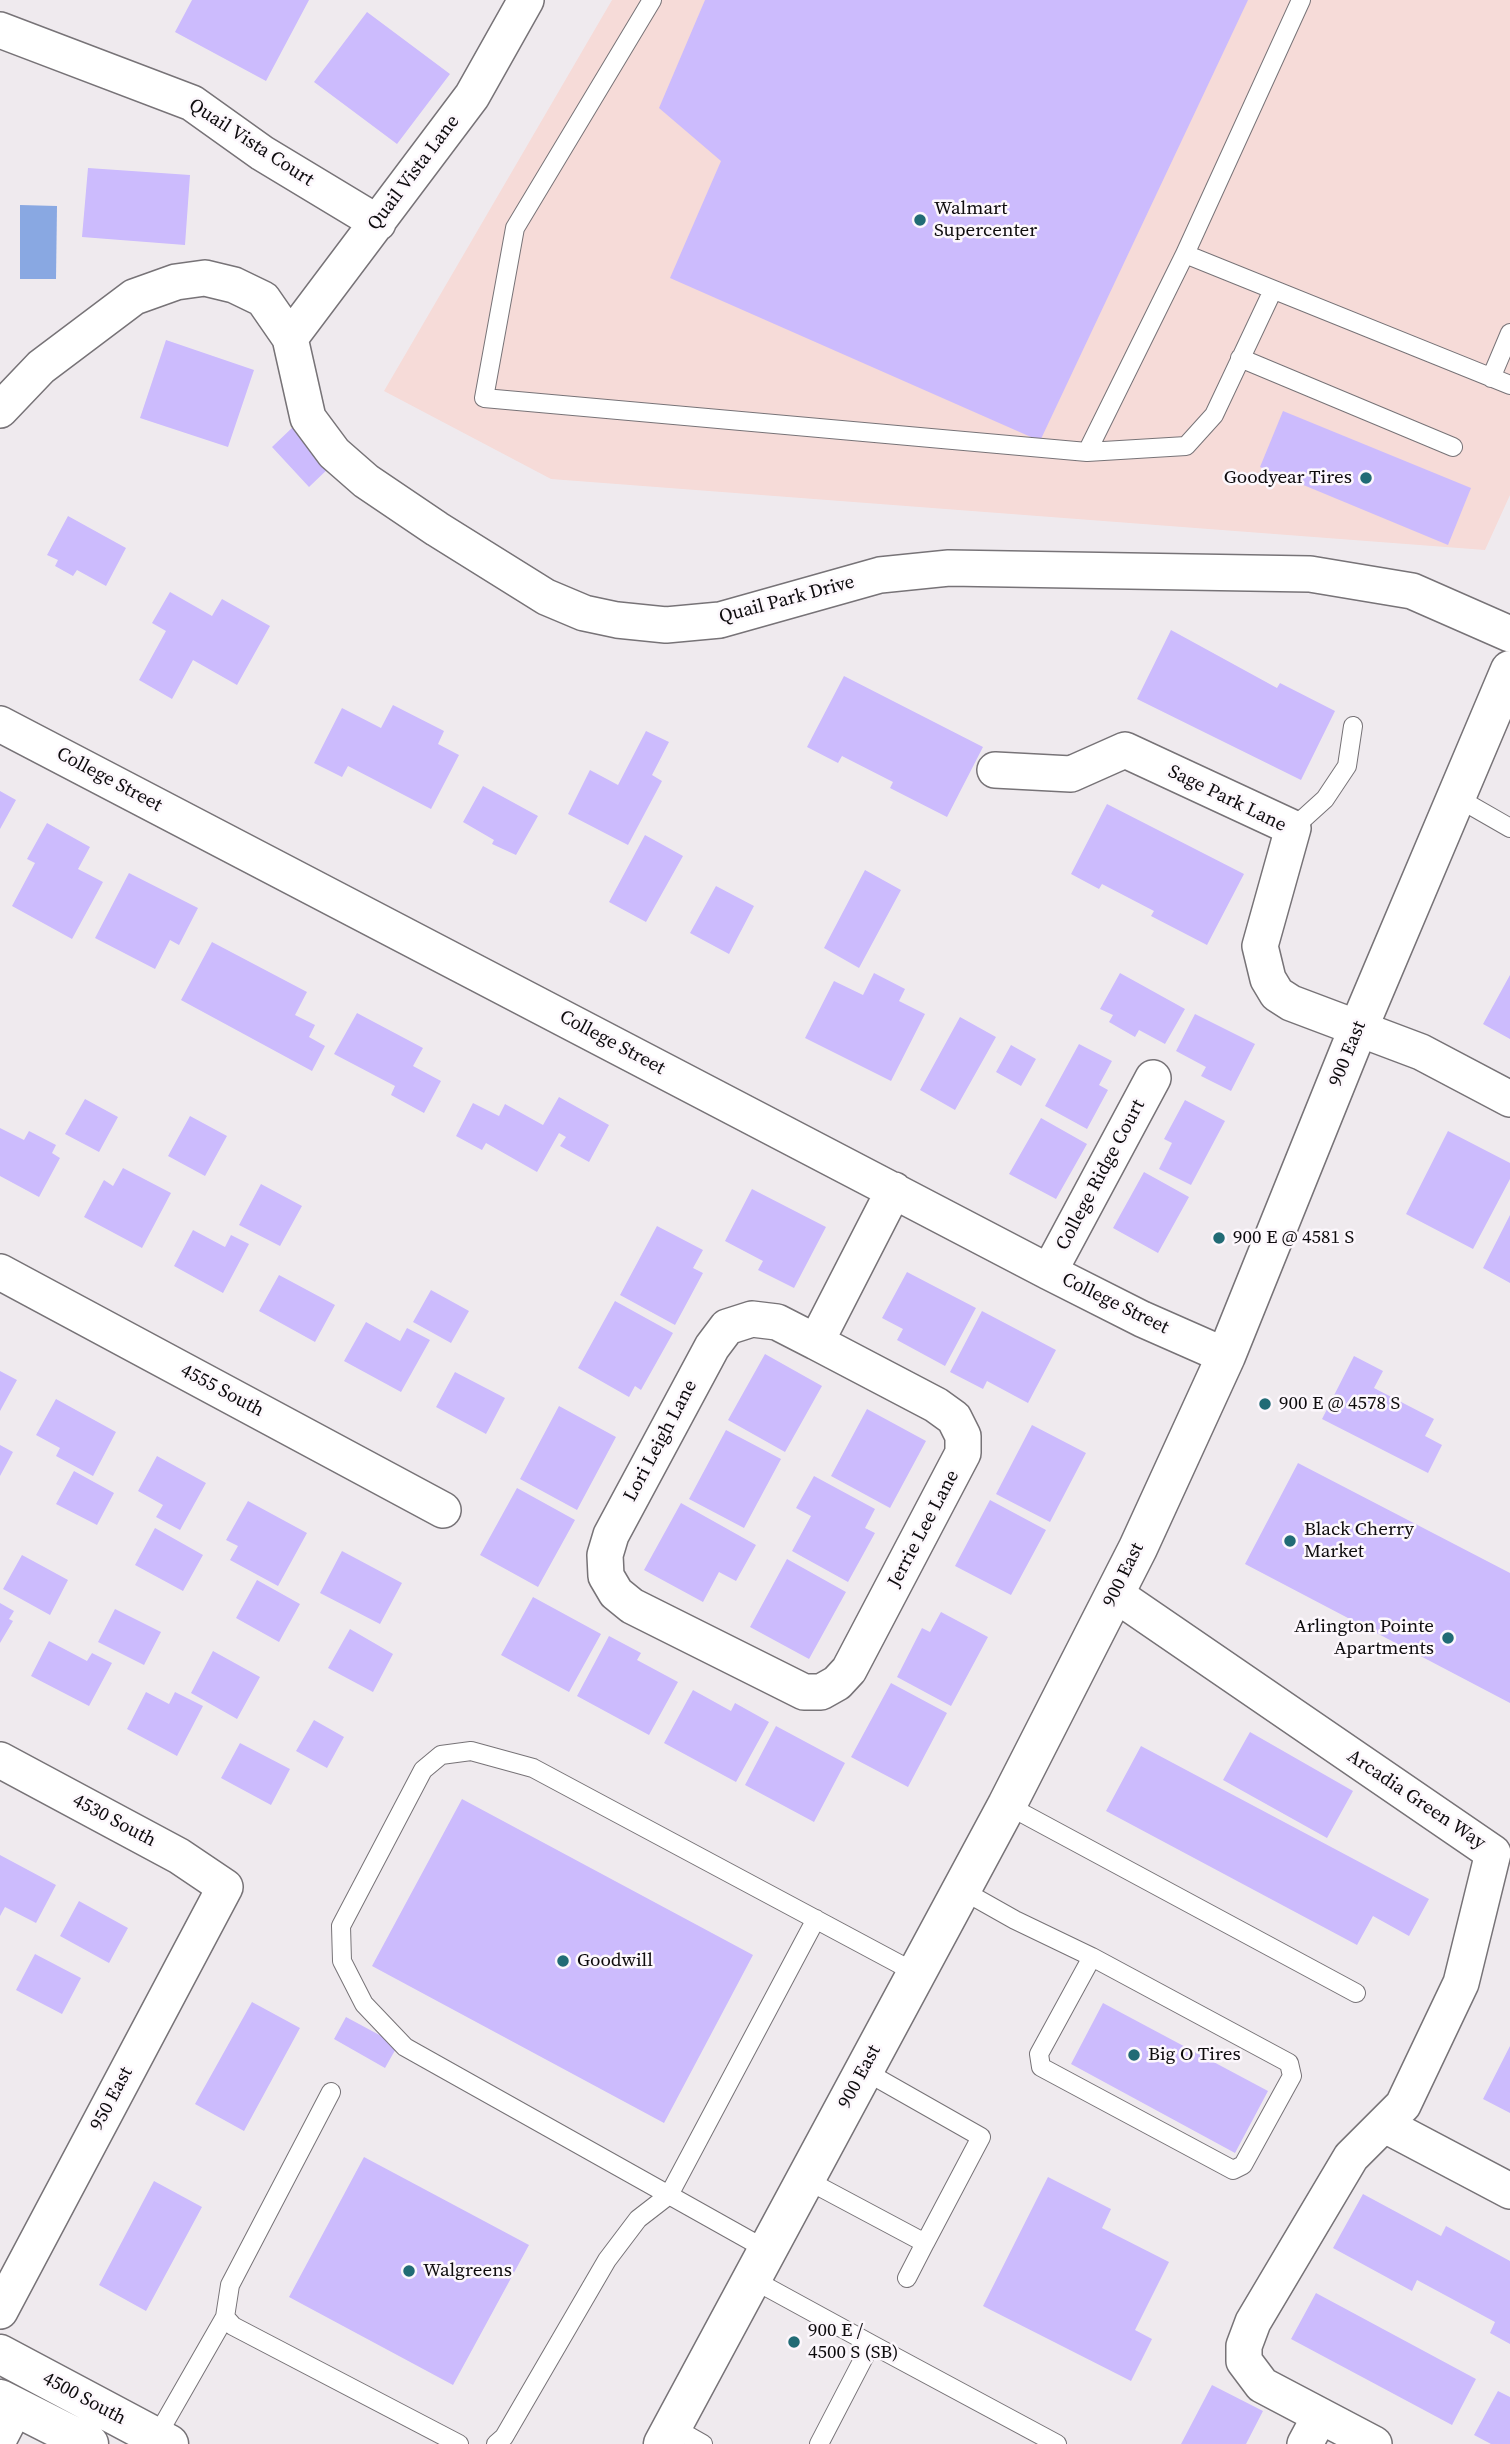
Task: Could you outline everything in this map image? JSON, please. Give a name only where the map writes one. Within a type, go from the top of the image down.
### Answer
[{"type":"main road","name":"900 East","points":[[680,2438],[760,2264],[1007,1805],[1115,1594],[1226,1356],[1358,1029],[1510,670]]},
{"type":"main road","name":"4500 South","points":[[0,2354],[159,2442]]},
{"type":"main road","name":"4500 South","points":[[5,2415],[89,2444]]},
{"type":"street","name":"Quail Vista Lane","points":[[290,338],[472,96],[526,0]]},
{"type":"street","name":"Quail Vista Court","points":[[0,30],[192,103],[262,153],[378,223]]},
{"type":"street","name":"Quail Park Drive","points":[[0,410],[41,366],[134,297],[176,282],[205,278],[234,285],[263,299],[290,338],[309,418],[334,453],[366,481],[437,529],[546,597],[584,613],[617,620],[666,625],[720,620],[880,575],[949,568],[1310,574],[1412,591],[1510,634]]},
{"type":"street","name":"College Street","points":[[0,723],[1049,1272],[1142,1319],[1226,1356]]},
{"type":"street","name":"Sage Park Lane","points":[[996,770],[1072,774],[1125,750],[1293,828],[1260,946],[1268,979],[1277,994],[1291,1003],[1421,1052],[1510,1099]]},
{"type":"street","name":"College Ridge Court","points":[[1049,1272],[1153,1078]]},
{"type":"street","points":[[816,1342],[894,1191]]},
{"type":"street","name":"4555 South","points":[[0,1272],[443,1510]]},
{"type":"street","name":"Lori Leigh Lane","points":[[816,1342],[777,1322],[752,1319],[727,1327],[712,1347],[611,1535],[605,1555],[606,1576],[616,1593],[632,1606],[788,1686],[804,1692],[821,1692]]},
{"type":"street","name":"Jerrie Lee Lane","points":[[816,1342],[936,1405],[954,1418],[963,1436],[963,1453],[849,1670],[837,1683],[821,1692]]},
{"type":"street","name":"Arcadia Green Way","points":[[1115,1594],[1502,1849],[1461,1983],[1403,2105],[1385,2125],[1367,2138],[1351,2157],[1253,2322],[1244,2346],[1244,2361],[1262,2385],[1312,2430],[1374,2444]]},
{"type":"street","name":"4530 South","points":[[0,1760],[179,1856],[225,1887]]},
{"type":"street","name":"950 East","points":[[0,2311],[225,1887]]},
{"type":"street","points":[[1385,2125],[1510,2191]]},
{"type":"lane","points":[[652,0],[515,228],[484,398],[1087,452],[1186,446],[1214,415],[1273,290]]},
{"type":"lane","points":[[1087,452],[1185,254],[1301,0]]},
{"type":"lane","points":[[1185,254],[1510,385]]},
{"type":"lane","points":[[1490,378],[1510,333]]},
{"type":"lane","points":[[1240,358],[1453,447]]},
{"type":"lane","points":[[1293,828],[1325,799],[1347,766],[1353,726]]},
{"type":"lane","points":[[1456,797],[1510,828]]},
{"type":"lane","points":[[916,1973],[533,1768],[471,1751],[441,1755],[423,1770],[341,1926],[342,1961],[363,2004],[405,2047],[669,2195],[872,2344],[1057,2444]]},
{"type":"lane","points":[[1007,1805],[1356,1993]]},
{"type":"lane","points":[[960,1889],[1091,1957],[1289,2063],[1292,2076],[1243,2165],[1233,2170],[1041,2067],[1039,2054],[1091,1957]]},
{"type":"lane","points":[[496,2444],[504,2437],[607,2260],[638,2219],[669,2195],[816,1919]]},
{"type":"lane","points":[[863,2070],[981,2137],[907,2278]]},
{"type":"lane","points":[[159,2442],[225,2317],[230,2285],[331,2092]]},
{"type":"lane","points":[[805,2179],[925,2243]]},
{"type":"lane","points":[[225,2317],[233,2326],[458,2444]]},
{"type":"lane","points":[[819,2444],[872,2344]]},
{"type":"shaded area","points":[[612,0],[1510,0],[1510,495],[1485,550],[551,479],[384,391]]},
{"type":"water","points":[[20,205],[57,206],[56,279],[20,279]]},
{"type":"building","points":[[192,0],[309,0],[266,81],[175,32]]},
{"type":"building","name":"Walmart Supercenter","points":[[705,0],[1248,0],[1040,441],[670,278],[721,161],[659,108]]},
{"type":"building","points":[[367,12],[450,74],[397,144],[314,82]]},
{"type":"building","points":[[88,168],[190,175],[185,245],[82,237]]},
{"type":"building","points":[[166,340],[254,370],[228,447],[140,418]]},
{"type":"building","name":"Goodyear Tires","points":[[1283,411],[1471,488],[1448,545],[1260,467]]},
{"type":"building","points":[[294,426],[331,466],[309,487],[272,447]]},
{"type":"building","points":[[68,516],[126,548],[106,586],[77,570],[73,576],[55,566],[58,560],[47,555]]},
{"type":"building","points":[[170,592],[212,616],[222,599],[270,626],[237,685],[193,660],[172,699],[139,680],[166,631],[152,623]]},
{"type":"building","points":[[1171,630],[1277,688],[1280,683],[1335,711],[1301,780],[1137,699]]},
{"type":"building","points":[[844,676],[983,747],[947,817],[890,788],[893,782],[842,756],[838,763],[807,747]]},
{"type":"building","points":[[393,705],[444,731],[438,744],[459,755],[431,809],[348,766],[342,777],[314,763],[342,708],[381,728]]},
{"type":"building","points":[[646,731],[669,742],[652,775],[662,781],[628,845],[568,814],[590,770],[618,785]]},
{"type":"building","points":[[483,786],[538,816],[516,855],[492,844],[494,840],[463,822]]},
{"type":"building","points":[[0,791],[16,800],[0,829]]},
{"type":"building","points":[[1107,804],[1244,874],[1207,945],[1151,916],[1154,911],[1102,884],[1099,889],[1071,874]]},
{"type":"building","points":[[47,823],[90,847],[78,869],[103,882],[72,939],[12,906],[35,863],[27,859]]},
{"type":"building","points":[[645,835],[683,856],[646,922],[609,902]]},
{"type":"building","points":[[865,870],[901,890],[859,968],[824,948]]},
{"type":"building","points":[[129,873],[198,908],[179,945],[170,940],[155,969],[95,938]]},
{"type":"building","points":[[716,886],[754,906],[729,954],[690,933]]},
{"type":"building","points":[[212,942],[307,992],[295,1015],[315,1025],[309,1037],[325,1046],[312,1071],[181,1000]]},
{"type":"building","points":[[874,973],[905,989],[899,1001],[925,1014],[891,1081],[805,1038],[834,981],[863,995]]},
{"type":"building","points":[[1120,973],[1185,1009],[1165,1044],[1139,1030],[1135,1037],[1109,1022],[1113,1015],[1100,1009]]},
{"type":"building","points":[[1510,975],[1510,1039],[1483,1024]]},
{"type":"building","points":[[357,1013],[423,1048],[413,1066],[441,1081],[424,1113],[391,1095],[395,1086],[334,1054]]},
{"type":"building","points":[[1195,1014],[1255,1044],[1231,1091],[1201,1076],[1206,1067],[1176,1051]]},
{"type":"building","points":[[960,1017],[996,1037],[955,1110],[920,1090]]},
{"type":"building","points":[[1079,1044],[1112,1061],[1099,1085],[1108,1090],[1087,1129],[1045,1106]]},
{"type":"building","points":[[1011,1045],[1036,1059],[1021,1086],[996,1072]]},
{"type":"building","points":[[559,1097],[609,1125],[589,1162],[560,1146],[566,1137],[559,1133],[537,1172],[486,1143],[482,1150],[456,1136],[473,1103],[499,1116],[505,1104],[543,1125]]},
{"type":"building","points":[[85,1099],[118,1117],[99,1152],[65,1134]]},
{"type":"building","points":[[1185,1100],[1225,1121],[1191,1185],[1159,1169],[1172,1143],[1164,1139]]},
{"type":"building","points":[[190,1116],[227,1136],[205,1176],[168,1156]]},
{"type":"building","points":[[1041,1118],[1087,1144],[1056,1199],[1009,1174]]},
{"type":"building","points":[[0,1128],[24,1140],[29,1131],[56,1145],[52,1153],[60,1158],[39,1197],[0,1176]]},
{"type":"building","points":[[1448,1131],[1510,1163],[1510,1179],[1473,1249],[1406,1214]]},
{"type":"building","points":[[123,1168],[171,1193],[142,1248],[84,1217],[104,1180],[113,1186]]},
{"type":"building","points":[[1144,1172],[1189,1197],[1158,1253],[1113,1228]]},
{"type":"building","points":[[261,1184],[302,1206],[280,1246],[239,1225]]},
{"type":"building","points":[[752,1189],[826,1227],[794,1288],[758,1270],[763,1261],[725,1241]]},
{"type":"building","points":[[1510,1215],[1510,1283],[1483,1268]]},
{"type":"building","points":[[657,1226],[703,1250],[693,1268],[703,1273],[675,1325],[620,1295]]},
{"type":"building","points":[[193,1230],[225,1247],[231,1235],[249,1244],[223,1293],[174,1266]]},
{"type":"building","points":[[907,1272],[976,1308],[945,1366],[897,1340],[903,1329],[882,1318]]},
{"type":"building","points":[[279,1275],[335,1305],[315,1342],[259,1311]]},
{"type":"building","points":[[431,1290],[469,1311],[451,1343],[413,1322]]},
{"type":"building","points":[[615,1301],[673,1333],[641,1390],[635,1386],[629,1397],[578,1368]]},
{"type":"building","points":[[982,1311],[1056,1350],[1028,1403],[987,1381],[983,1389],[950,1372]]},
{"type":"building","points":[[366,1322],[400,1341],[407,1328],[430,1340],[401,1392],[344,1361]]},
{"type":"building","points":[[765,1354],[822,1386],[785,1452],[728,1420]]},
{"type":"building","points":[[1354,1356],[1383,1371],[1374,1388],[1434,1419],[1425,1436],[1442,1445],[1428,1473],[1322,1419]]},
{"type":"building","points":[[0,1371],[17,1380],[0,1411]]},
{"type":"building","points":[[455,1372],[505,1398],[486,1434],[436,1407]]},
{"type":"building","points":[[56,1399],[116,1432],[93,1476],[56,1456],[60,1448],[36,1435]]},
{"type":"building","points":[[559,1406],[616,1437],[577,1510],[520,1479]]},
{"type":"building","points":[[867,1409],[926,1441],[890,1508],[831,1476]]},
{"type":"building","points":[[1032,1425],[1086,1453],[1050,1522],[996,1494]]},
{"type":"building","points":[[726,1430],[781,1459],[744,1528],[689,1499]]},
{"type":"building","points":[[0,1445],[13,1452],[0,1476]]},
{"type":"building","points":[[157,1456],[206,1483],[180,1530],[156,1517],[163,1505],[138,1491]]},
{"type":"building","name":"Arlington Pointe Apartments","points":[[1298,1463],[1510,1573],[1510,1703],[1245,1564]]},
{"type":"building","points":[[74,1471],[114,1493],[97,1525],[56,1504]]},
{"type":"building","points":[[814,1476],[875,1509],[865,1528],[875,1533],[848,1582],[792,1551],[811,1516],[796,1508]]},
{"type":"building","points":[[517,1488],[575,1520],[538,1587],[480,1555]]},
{"type":"building","points":[[990,1500],[1046,1530],[1011,1595],[955,1566]]},
{"type":"building","points":[[248,1501],[307,1533],[278,1586],[230,1560],[238,1546],[226,1540]]},
{"type":"building","points":[[681,1503],[756,1545],[736,1581],[719,1572],[703,1602],[644,1570]]},
{"type":"building","points":[[155,1528],[203,1555],[183,1591],[135,1565]]},
{"type":"building","points":[[342,1551],[402,1583],[380,1624],[320,1593]]},
{"type":"building","points":[[22,1555],[68,1580],[50,1615],[3,1589]]},
{"type":"building","points":[[787,1559],[846,1592],[809,1659],[750,1627]]},
{"type":"building","points":[[257,1580],[300,1604],[279,1642],[236,1618]]},
{"type":"building","points":[[533,1597],[601,1634],[569,1692],[501,1655]]},
{"type":"building","points":[[0,1603],[14,1611],[9,1619],[13,1621],[0,1643]]},
{"type":"building","points":[[115,1609],[161,1632],[144,1665],[98,1642]]},
{"type":"building","points":[[941,1612],[988,1637],[951,1706],[897,1677],[922,1628],[930,1632]]},
{"type":"building","points":[[350,1629],[393,1654],[373,1692],[328,1668]]},
{"type":"building","points":[[609,1636],[641,1653],[637,1660],[678,1682],[649,1735],[577,1696]]},
{"type":"building","points":[[49,1641],[87,1661],[92,1653],[112,1663],[89,1706],[31,1676]]},
{"type":"building","points":[[213,1651],[260,1677],[237,1719],[191,1693]]},
{"type":"building","points":[[891,1683],[947,1713],[908,1787],[851,1757]]},
{"type":"building","points":[[693,1690],[731,1711],[735,1703],[769,1722],[736,1782],[664,1743]]},
{"type":"building","points":[[146,1692],[169,1704],[175,1692],[203,1706],[177,1756],[127,1729]]},
{"type":"building","points":[[314,1720],[344,1737],[327,1768],[296,1751]]},
{"type":"building","points":[[776,1726],[845,1763],[814,1822],[745,1785]]},
{"type":"building","points":[[1250,1732],[1353,1791],[1327,1838],[1223,1780]]},
{"type":"building","points":[[240,1743],[290,1769],[271,1805],[221,1778]]},
{"type":"building","points":[[1141,1746],[1429,1899],[1409,1936],[1373,1916],[1357,1945],[1106,1811]]},
{"type":"building","name":"Goodwill","points":[[462,1799],[753,1955],[664,2123],[372,1966]]},
{"type":"building","points":[[0,1855],[56,1885],[36,1923],[5,1907],[0,1916]]},
{"type":"building","points":[[79,1901],[128,1928],[109,1963],[60,1936]]},
{"type":"building","points":[[35,1954],[81,1978],[62,2014],[16,1990]]},
{"type":"building","points":[[252,2002],[300,2028],[244,2131],[195,2104]]},
{"type":"building","points":[[1103,2003],[1268,2091],[1235,2153],[1071,2064]]},
{"type":"building","points":[[346,2017],[398,2045],[385,2068],[334,2039]]},
{"type":"building","points":[[1510,2046],[1510,2113],[1483,2099]]},
{"type":"building","name":"Walgreens","points":[[364,2157],[529,2245],[453,2385],[289,2297]]},
{"type":"building","points":[[1048,2177],[1111,2209],[1102,2228],[1169,2262],[1135,2330],[1152,2339],[1131,2381],[983,2306]]},
{"type":"building","points":[[154,2181],[202,2207],[146,2311],[99,2285]]},
{"type":"building","points":[[1363,2194],[1441,2236],[1446,2226],[1510,2261],[1510,2344],[1490,2333],[1495,2322],[1417,2280],[1412,2291],[1333,2248]]},
{"type":"building","points":[[1316,2293],[1476,2379],[1452,2425],[1291,2339]]},
{"type":"building","points":[[1212,2385],[1263,2411],[1246,2444],[1181,2444]]},
{"type":"building","points":[[1498,2391],[1510,2397],[1510,2444],[1491,2444],[1474,2435]]},
{"type":"place","name":"Walmart Supercenter","points":[[920,220]]},
{"type":"place","name":"Goodyear Tires","points":[[1366,478]]},
{"type":"place","name":"900 E @ 4581 S","points":[[1219,1238]]},
{"type":"place","name":"900 E @ 4578 S","points":[[1265,1404]]},
{"type":"place","name":"Black Cherry Market","points":[[1290,1541]]},
{"type":"place","name":"Arlington Pointe Apartments","points":[[1448,1638]]},
{"type":"place","name":"Goodwill","points":[[563,1961]]},
{"type":"place","name":"Big O Tires","points":[[1134,2055]]},
{"type":"place","name":"Walgreens","points":[[409,2271]]},
{"type":"place","name":"900 E / 4500 S (SB)","points":[[794,2342]]}]
